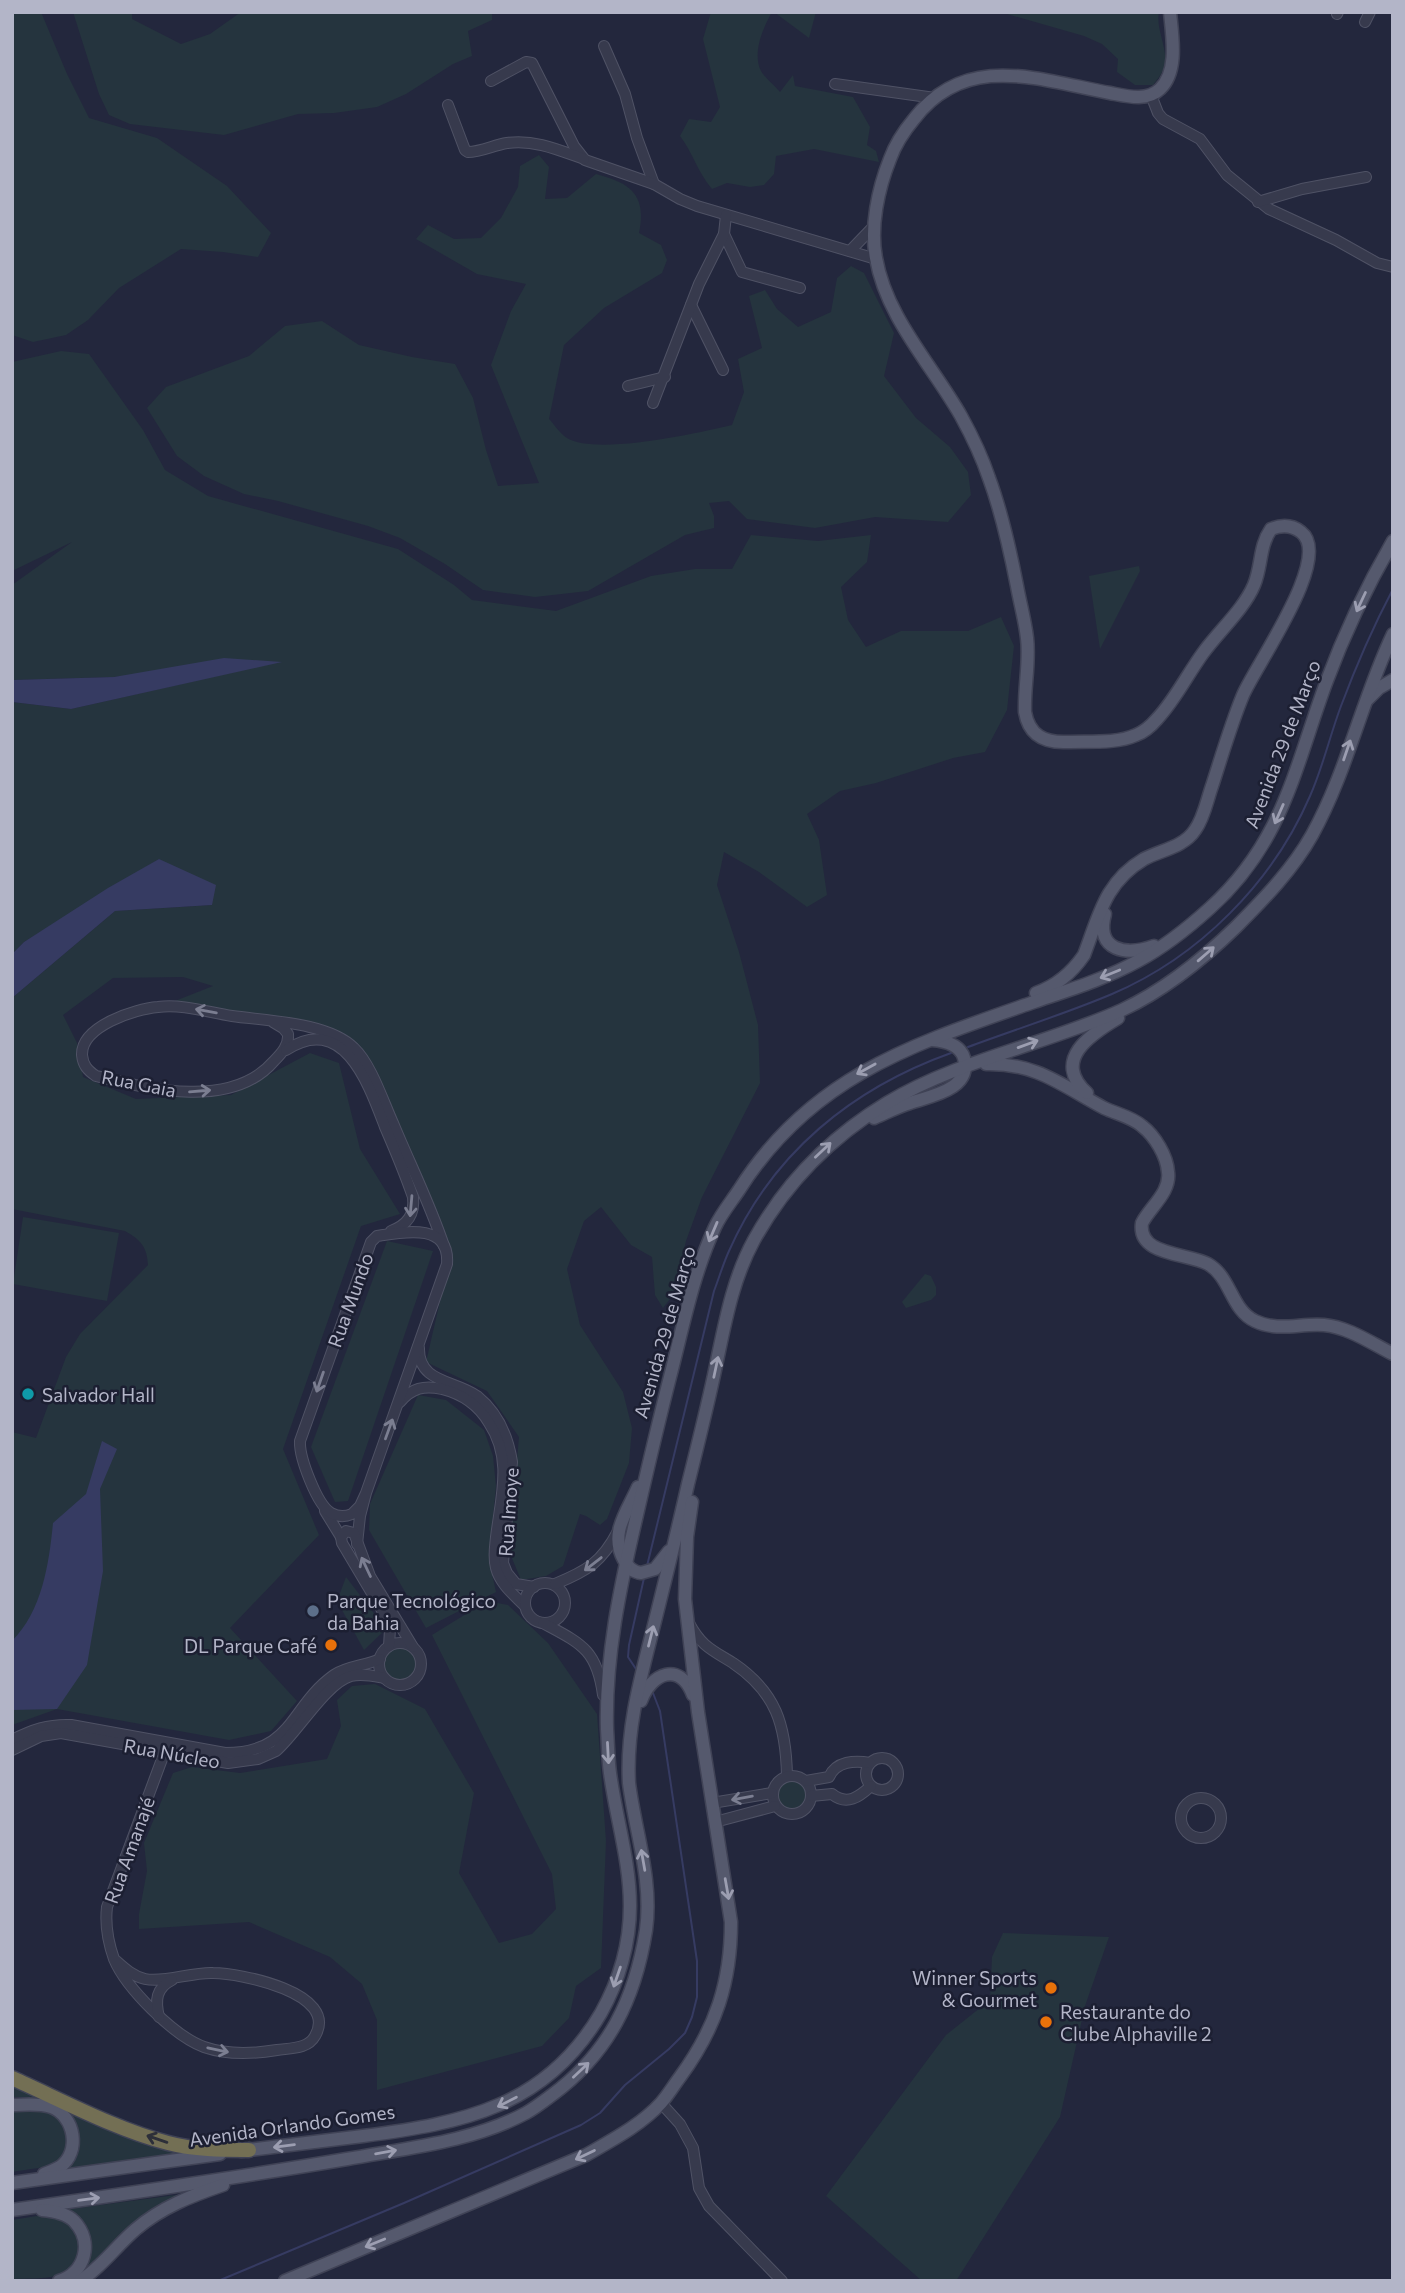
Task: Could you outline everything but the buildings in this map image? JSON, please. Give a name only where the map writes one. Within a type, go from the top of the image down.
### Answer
[{"type":"highway","points":[[12,2078],[167,2143],[199,2149],[249,2150]]},
{"type":"main road","points":[[1002,1013],[1059,982],[1072,970],[1084,955],[1109,891],[1128,870],[1156,853],[1181,843],[1194,831],[1203,813],[1242,696],[1285,619],[1305,576],[1310,555],[1308,540],[1294,528],[1271,529],[1266,537],[1257,576],[1247,597],[1201,656],[1160,717],[1143,732],[1117,740],[1061,743],[1033,733],[1027,721],[1025,699],[1027,639],[1007,540],[990,480],[960,415],[898,318],[888,296],[876,259],[875,225],[884,177],[894,148],[921,110],[934,97],[965,80],[999,75],[1125,96],[1151,95],[1163,86],[1170,72],[1173,44],[1170,12]]},
{"type":"main road","name":"Avenida 29 de Março","points":[[562,2063],[582,2041],[608,1999],[617,1979],[628,1932],[629,1883],[609,1771],[607,1723],[610,1668],[628,1566],[657,1430],[695,1282],[717,1223],[773,1143],[823,1097],[862,1070],[928,1040],[1119,971],[1169,941],[1226,892],[1248,867],[1267,838],[1287,794],[1339,649],[1393,541]]},
{"type":"main road","points":[[1393,634],[1363,705],[1330,798],[1313,834],[1295,860],[1235,928],[1187,970],[1085,1040],[1074,1057],[1074,1074],[1080,1086],[1090,1096],[1146,1129],[1161,1150],[1168,1171],[1166,1187],[1142,1223],[1141,1229],[1146,1242],[1152,1247],[1197,1259],[1216,1269],[1241,1309],[1255,1321],[1278,1328],[1323,1325],[1335,1327],[1393,1354]]},
{"type":"main road","points":[[1363,705],[1379,688],[1393,680]]},
{"type":"main road","points":[[1128,870],[1107,908],[1104,936],[1109,944],[1126,952],[1143,950],[1169,941]]},
{"type":"main road","points":[[631,1727],[727,1315],[743,1261],[761,1228],[796,1178],[845,1131],[900,1106],[943,1093],[957,1082],[970,1066],[1106,1016],[1151,995]]},
{"type":"main road","points":[[928,1040],[955,1046],[970,1066]]},
{"type":"main road","points":[[970,1066],[1013,1064],[1035,1070],[1126,1117]]},
{"type":"main road","points":[[285,2281],[586,2155],[615,2139],[661,2103],[701,2047],[709,2031],[722,1997],[731,1948],[730,1902],[698,1712],[685,1599],[687,1537],[710,1391]]},
{"type":"main road","points":[[657,1430],[638,1488],[618,1531],[618,1549],[628,1566],[641,1573],[650,1572],[660,1563],[675,1540]]},
{"type":"main road","points":[[631,1727],[644,1691],[655,1678],[665,1674],[678,1676],[688,1684],[698,1712]]},
{"type":"main road","name":"Avenida Orlando Gomes","points":[[17,2210],[253,2175],[438,2143],[500,2126],[528,2112],[564,2086],[592,2059],[617,2023],[638,1970],[646,1927],[647,1895],[629,1783],[631,1727]]},
{"type":"main road","name":"Avenida Orlando Gomes","points":[[13,2183],[384,2133],[460,2120],[489,2111],[517,2097],[562,2063]]},
{"type":"main road","points":[[12,2105],[51,2107],[68,2121],[72,2135],[71,2153],[60,2167],[13,2183]]},
{"type":"main road","points":[[80,2281],[106,2261],[133,2231],[165,2208],[253,2175]]},
{"type":"main road","points":[[17,2210],[61,2213],[73,2220],[80,2229],[84,2239],[82,2263],[76,2273],[59,2281]]},
{"type":"street","points":[[604,46],[625,94],[636,138],[654,184]]},
{"type":"street","points":[[491,81],[526,62],[531,63],[584,160]]},
{"type":"street","points":[[835,84],[934,97]]},
{"type":"street","points":[[1151,95],[1158,113],[1200,139],[1227,176],[1258,202],[1377,263],[1393,267]]},
{"type":"street","points":[[448,105],[468,152],[503,144],[525,142],[545,145],[654,184],[680,199],[726,215],[876,259]]},
{"type":"street","points":[[1258,202],[1302,189],[1366,177]]},
{"type":"street","points":[[653,403],[691,305],[724,234],[726,215]]},
{"type":"street","points":[[850,251],[875,225]]},
{"type":"street","points":[[724,234],[742,272],[800,288]]},
{"type":"street","points":[[691,305],[723,370]]},
{"type":"street","points":[[628,386],[664,377]]},
{"type":"street","name":"Rua Gaia","points":[[377,1236],[403,1225],[411,1217],[414,1205],[370,1090],[358,1067],[343,1049],[335,1044],[304,1040],[282,1052],[268,1069],[246,1083],[185,1093],[96,1076],[87,1070],[83,1062],[83,1048],[93,1032],[107,1022],[135,1012],[158,1007],[183,1007],[300,1025],[333,1034],[352,1046],[361,1056],[384,1103],[444,1246]]},
{"type":"street","points":[[273,1022],[289,1036],[282,1052]]},
{"type":"street","name":"Rua Mundo","points":[[389,1646],[390,1629],[386,1617],[348,1554],[324,1507],[300,1452],[300,1441],[366,1253],[377,1236],[426,1233],[436,1237],[444,1246]]},
{"type":"street","points":[[358,1544],[360,1516],[366,1493],[447,1264],[444,1246]]},
{"type":"street","name":"Rua Imoye","points":[[420,1337],[419,1356],[423,1368],[436,1378],[475,1395],[492,1411],[505,1432],[510,1446],[512,1471],[503,1563],[516,1584],[534,1587]]},
{"type":"street","name":"Rua Imoye","points":[[397,1405],[415,1389],[436,1388],[450,1391],[470,1402],[491,1424],[500,1443],[505,1471],[494,1552],[496,1569],[505,1586],[525,1606]]},
{"type":"street","points":[[324,1507],[334,1515],[346,1517],[360,1506],[366,1493]]},
{"type":"street","points":[[341,1537],[344,1532],[350,1530],[354,1533],[370,1576],[420,1656],[422,1662],[419,1675],[409,1684],[397,1685],[384,1678],[380,1671],[380,1659],[389,1646],[401,1643],[413,1647]]},
{"type":"street","points":[[607,1723],[598,1668],[589,1653],[565,1633],[531,1617],[525,1606],[527,1595],[534,1587],[545,1583],[555,1584],[591,1566],[602,1557],[618,1531]]},
{"type":"street","points":[[543,1623],[555,1620],[564,1611],[564,1597],[555,1584]]},
{"type":"street","points":[[689,1623],[701,1643],[748,1674],[772,1700],[784,1742],[787,1776]]},
{"type":"street","points":[[693,1665],[702,1653],[715,1653]]},
{"type":"street","name":"Rua Núcleo","points":[[12,1750],[41,1736],[61,1733],[166,1748],[225,1753],[255,1750],[280,1737],[321,1687],[337,1673],[380,1659]]},
{"type":"street","name":"Rua Núcleo","points":[[12,1740],[34,1729],[56,1724],[71,1725],[228,1763],[244,1762],[269,1756],[285,1744],[336,1684],[351,1676],[371,1675],[384,1678]]},
{"type":"street","name":"Rua Amanajé","points":[[114,1959],[142,1979],[213,1973],[246,1976],[281,1988],[313,2007],[319,2017],[318,2030],[314,2038],[305,2045],[274,2051],[233,2053],[203,2046],[186,2038],[159,2017],[126,1979],[114,1959],[107,1930],[107,1906],[166,1748]]},
{"type":"street","points":[[887,1759],[894,1765],[897,1774],[894,1784],[886,1789],[871,1786],[859,1797],[838,1799],[832,1794],[830,1777],[834,1768],[842,1764],[887,1759]]},
{"type":"street","points":[[870,1763],[866,1772],[871,1786]]},
{"type":"street","points":[[806,1781],[811,1796],[807,1807],[797,1814],[785,1813],[775,1806],[772,1793],[777,1781],[794,1775],[806,1781],[830,1777]]},
{"type":"street","points":[[712,1803],[772,1793]]},
{"type":"street","points":[[811,1796],[832,1794]]},
{"type":"street","points":[[1198,1798],[1217,1804],[1222,1816],[1216,1833],[1204,1839],[1188,1834],[1182,1823],[1183,1810],[1192,1800],[1198,1798]]},
{"type":"street","points":[[715,1822],[775,1806]]},
{"type":"street","points":[[159,2017],[156,2002],[160,1989],[167,1982],[184,1975]]},
{"type":"street","points":[[661,2103],[680,2124],[693,2148],[699,2189],[703,2197],[720,2219],[782,2281]]},
{"type":"shaded area","points":[[12,12],[41,12],[89,118],[157,138],[227,186],[271,233],[258,257],[181,249],[119,288],[88,320],[66,335],[33,342],[12,335]]},
{"type":"shaded area","points":[[73,12],[132,12],[132,19],[181,44],[210,34],[241,12],[492,12],[492,20],[468,31],[472,56],[453,64],[406,94],[377,107],[334,113],[298,114],[224,135],[130,124],[109,115],[99,94]]},
{"type":"shaded area","points":[[711,12],[772,12],[758,49],[763,74],[780,92],[793,75],[795,86],[853,97],[870,127],[867,145],[876,151],[879,162],[814,149],[776,156],[774,174],[764,185],[750,187],[727,183],[712,189],[680,136],[689,119],[711,122],[720,107],[703,39]]},
{"type":"shaded area","points":[[774,12],[816,12],[809,38]]},
{"type":"shaded area","points":[[1000,12],[1159,12],[1165,56],[1163,70],[1153,85],[1135,85],[1117,72],[1118,59],[1102,44],[1084,36]]},
{"type":"shaded area","points":[[539,155],[549,167],[545,199],[567,198],[596,174],[627,186],[638,200],[641,220],[639,233],[661,245],[667,260],[662,273],[604,308],[564,345],[549,419],[564,436],[581,443],[623,444],[732,425],[744,392],[738,359],[762,348],[749,296],[765,290],[777,309],[798,327],[831,312],[837,278],[851,266],[864,273],[894,333],[884,376],[916,418],[950,447],[968,472],[971,495],[948,522],[875,517],[815,528],[747,519],[729,501],[709,503],[714,516],[714,528],[685,535],[588,591],[535,597],[483,590],[400,538],[368,526],[244,494],[204,476],[177,456],[147,408],[166,387],[249,356],[285,326],[322,321],[359,345],[455,364],[473,398],[498,486],[539,483],[491,365],[511,311],[526,284],[477,274],[416,239],[428,225],[454,239],[481,238],[501,218],[518,187],[520,166]]},
{"type":"shaded area","points":[[61,351],[89,354],[143,430],[165,470],[208,496],[398,549],[454,585],[472,600],[556,611],[651,576],[695,569],[732,569],[751,535],[818,541],[871,535],[867,562],[841,587],[848,620],[866,647],[901,631],[968,631],[1001,617],[1014,646],[1007,710],[985,752],[953,758],[876,783],[840,791],[807,814],[819,840],[827,895],[807,907],[759,872],[724,852],[717,885],[739,952],[758,1025],[760,1083],[702,1197],[686,1241],[673,1295],[663,1308],[655,1295],[652,1257],[631,1245],[601,1207],[584,1221],[567,1269],[580,1325],[623,1392],[632,1428],[629,1463],[607,1519],[600,1525],[580,1514],[563,1566],[546,1576],[521,1580],[509,1551],[519,1437],[487,1391],[426,1362],[451,1254],[359,1049],[339,1031],[175,1001],[213,986],[183,977],[113,978],[63,1015],[77,1043],[83,1077],[136,1099],[231,1095],[310,1053],[339,1063],[360,1149],[400,1214],[361,1226],[283,1449],[319,1535],[230,1628],[297,1701],[271,1731],[229,1740],[57,1709],[12,1725],[12,1432],[36,1438],[66,1357],[80,1334],[148,1265],[142,1245],[125,1231],[12,1209],[12,998],[115,911],[212,905],[159,859],[24,942],[12,954],[12,702],[71,709],[278,662],[114,677],[12,680],[12,585],[72,542],[12,571],[12,362]]},
{"type":"shaded area","points":[[1139,566],[1140,571],[1100,649],[1089,576]]},
{"type":"shaded area","points":[[23,1217],[119,1233],[107,1301],[13,1284]]},
{"type":"shaded area","points":[[387,1241],[433,1251],[348,1501],[335,1502],[311,1447]]},
{"type":"shaded area","points":[[925,1274],[931,1276],[936,1295],[931,1300],[906,1308],[902,1302]]},
{"type":"shaded area","points":[[418,1395],[446,1400],[484,1430],[493,1456],[496,1486],[489,1560],[496,1592],[426,1628],[369,1530],[370,1504]]},
{"type":"shaded area","points":[[346,1577],[386,1629],[364,1650],[337,1601]]},
{"type":"shaded area","points":[[487,1601],[508,1605],[548,1643],[597,1714],[606,1841],[601,1968],[576,1986],[569,2018],[542,2046],[377,2090],[377,2020],[362,1984],[330,1957],[249,1922],[139,1929],[147,1871],[144,1843],[173,1773],[192,1767],[240,1773],[327,1759],[341,1726],[337,1700],[352,1686],[375,1684],[425,1709],[474,1793],[459,1873],[499,1943],[532,1934],[556,1909],[552,1874],[432,1635]]},
{"type":"shaded area","points":[[401,1647],[413,1652],[418,1664],[413,1676],[401,1681],[389,1676],[384,1664],[389,1652]]},
{"type":"shaded area","points":[[792,1780],[803,1784],[807,1795],[803,1806],[792,1810],[781,1806],[777,1795],[781,1784]]},
{"type":"shaded area","points":[[1003,1933],[1109,1937],[1085,2006],[1060,2117],[956,2281],[922,2281],[826,2196],[946,2035],[990,2000],[992,1957]]},
{"type":"shaded area","points":[[12,2083],[196,2153],[62,2171],[73,2154],[79,2135],[71,2115],[54,2103],[12,2097]]},
{"type":"shaded area","points":[[33,2109],[54,2115],[63,2122],[67,2134],[65,2151],[59,2160],[52,2164],[12,2172],[12,2110]]},
{"type":"shaded area","points":[[191,2193],[72,2281],[88,2248],[63,2210]]},
{"type":"shaded area","points":[[43,2215],[63,2220],[74,2228],[80,2247],[77,2261],[68,2271],[56,2276],[14,2279],[12,2220]]},
{"type":"water","points":[[224,658],[282,662],[71,709],[12,702],[12,680],[114,677]]},
{"type":"water","points":[[159,859],[216,885],[212,905],[115,911],[12,998],[12,954],[24,942]]},
{"type":"water","points":[[102,1441],[117,1449],[100,1489],[103,1571],[87,1665],[57,1709],[12,1710],[12,1641],[22,1629],[37,1601],[46,1570],[53,1523],[86,1494]]},
{"type":"waterway","points":[[968,1047],[1112,994],[1144,978],[1174,960],[1230,913],[1276,858],[1294,828],[1315,785],[1353,676],[1393,589]]},
{"type":"waterway","points":[[647,1566],[714,1291],[727,1256],[747,1216],[768,1184],[819,1128],[881,1085],[951,1053]]},
{"type":"waterway","points":[[636,1669],[628,1657],[629,1645],[644,1578]]},
{"type":"waterway","points":[[218,2281],[581,2125],[600,2113],[625,2085],[685,2033],[697,1997],[697,1961],[660,1711],[653,1693]]},
{"type":"place","name":"Salvador Hall","points":[[28,1394]]},
{"type":"place","name":"Parque Tecnológico da Bahia","points":[[313,1611]]},
{"type":"place","name":"DL Parque Café","points":[[331,1645]]},
{"type":"place","name":"Winner Sports & Gourmet","points":[[1051,1988]]},
{"type":"place","name":"Restaurante do Clube Alphaville 2","points":[[1046,2022]]}]
